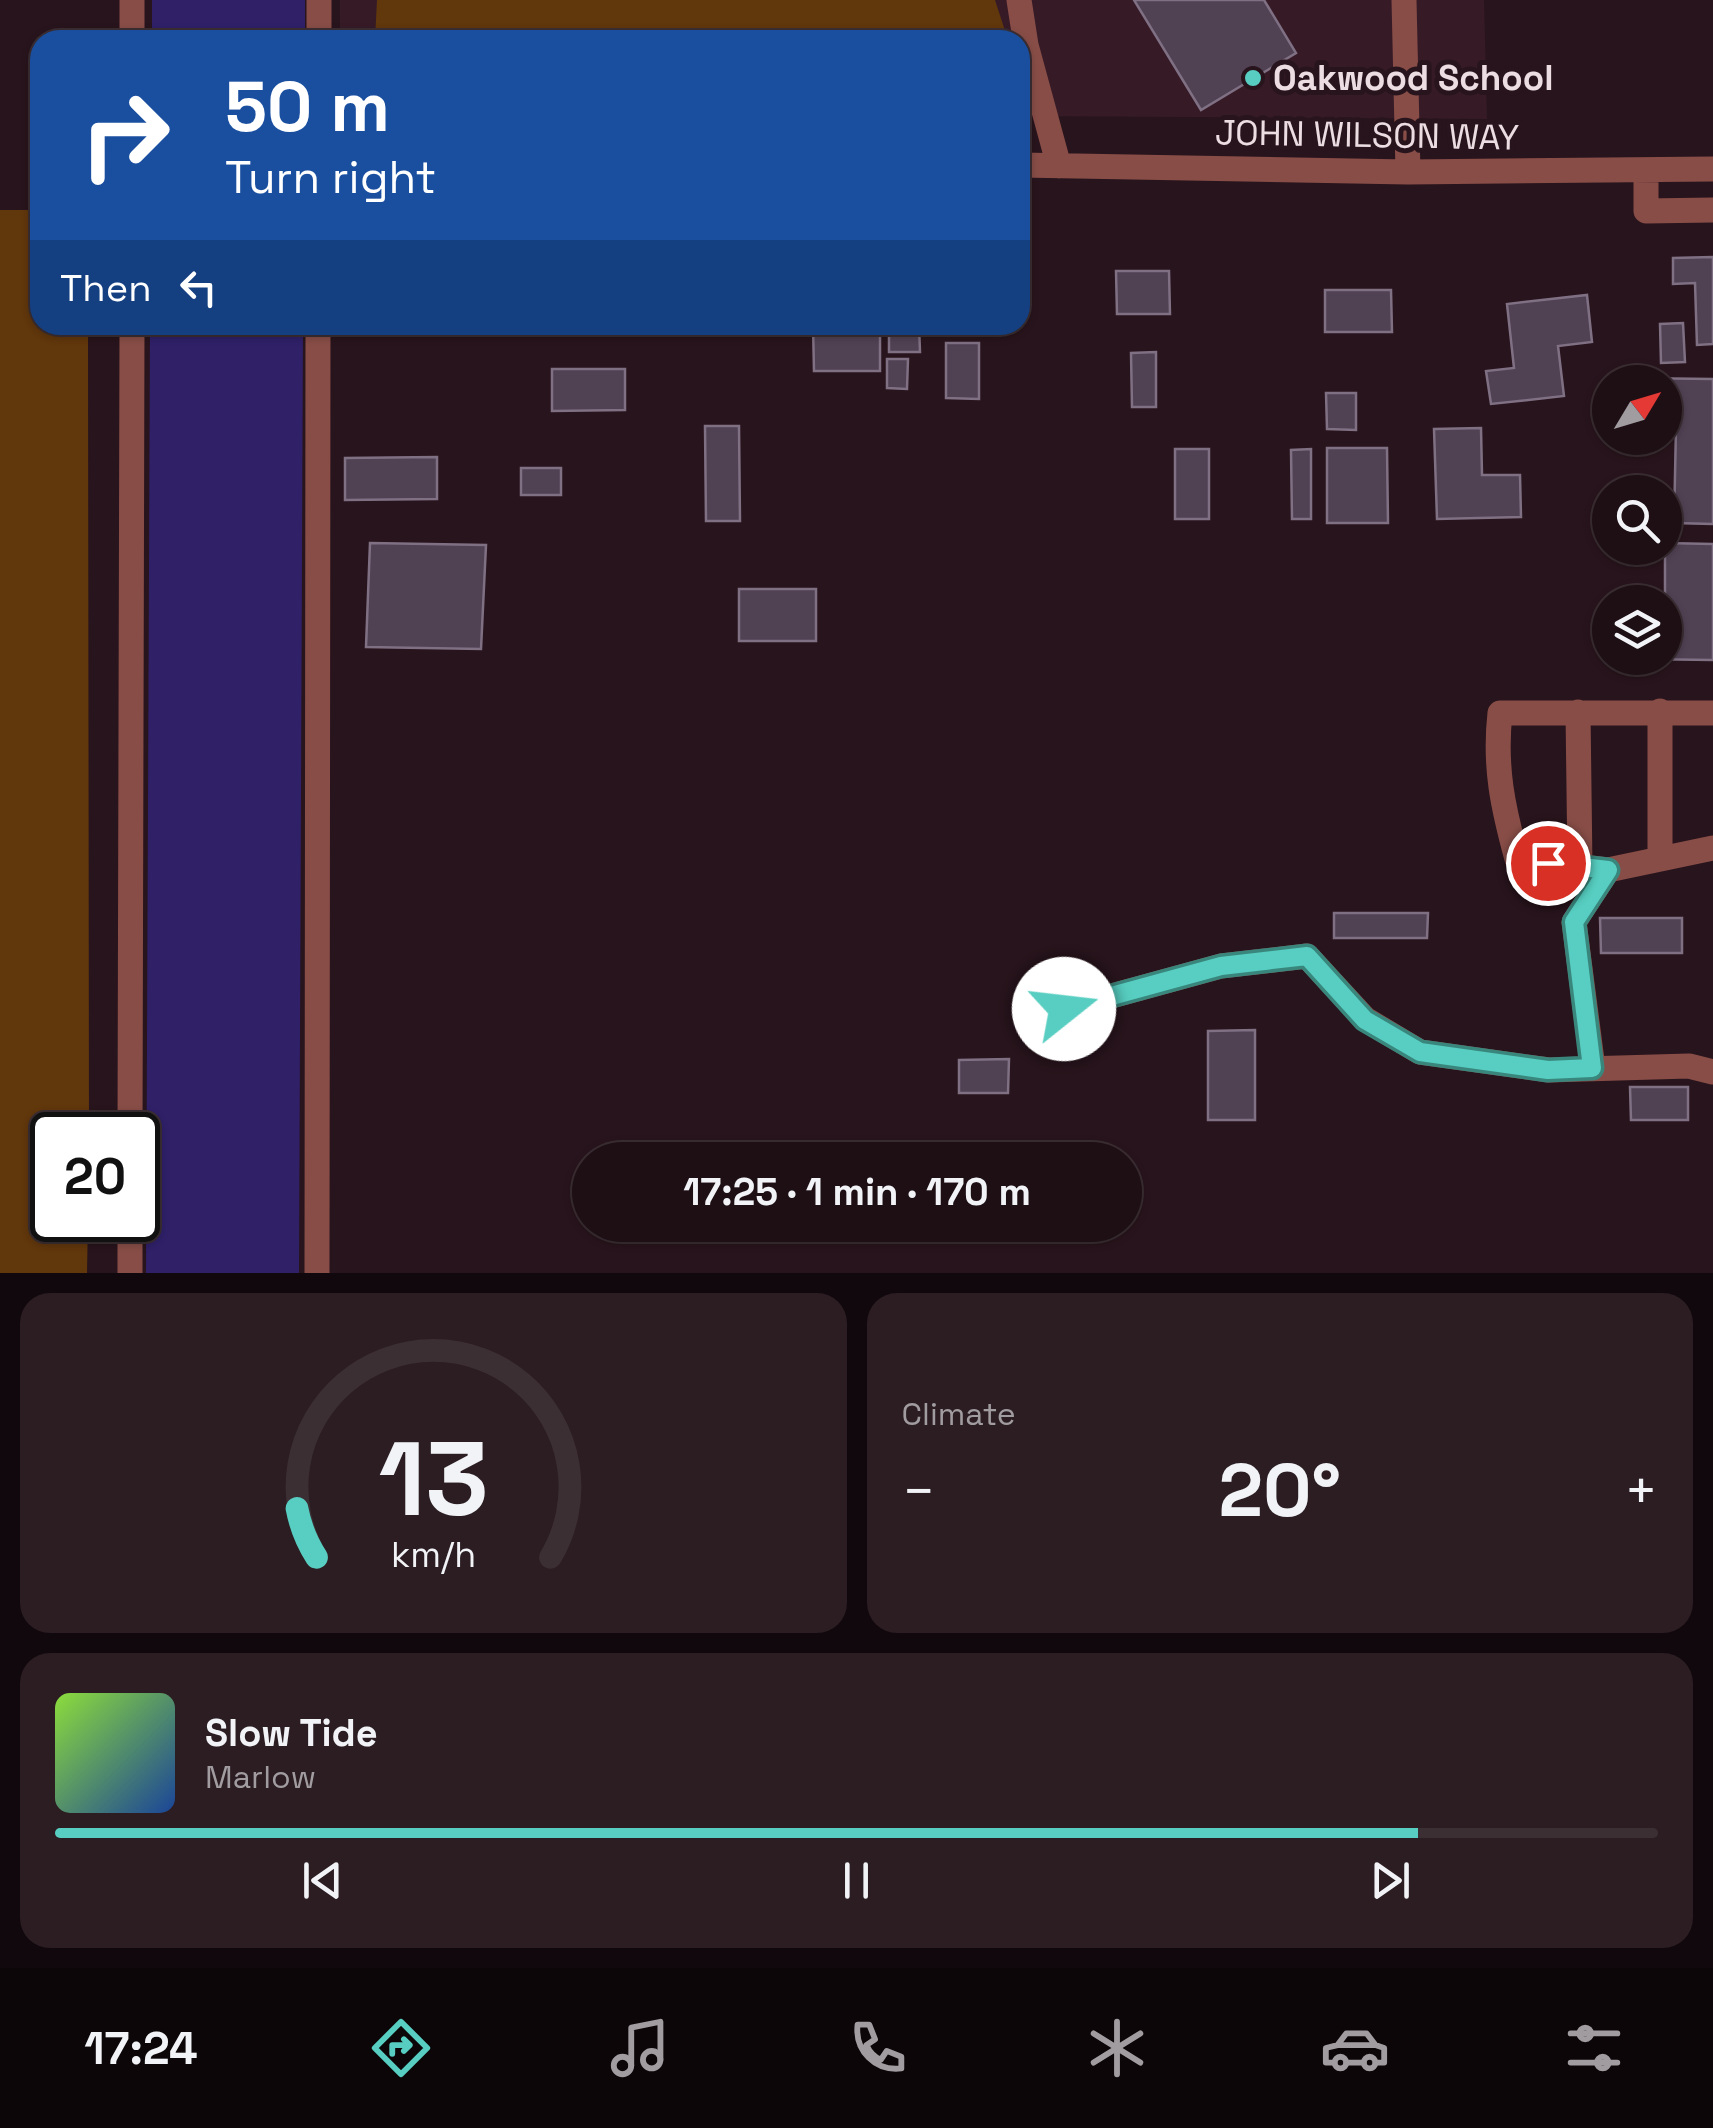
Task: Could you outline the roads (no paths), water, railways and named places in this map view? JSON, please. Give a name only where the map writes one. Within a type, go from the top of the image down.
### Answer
[{"type":"street","points":[[132,0],[132,30]]},
{"type":"street","points":[[318,30],[319,0]]},
{"type":"street","points":[[1019,0],[1024,30]]},
{"type":"street","points":[[1404,0],[1408,172]]},
{"type":"street","points":[[1030,59],[1058,166]]},
{"type":"street","name":"JOHN WILSON WAY","points":[[1030,165],[1408,172],[1713,169]]},
{"type":"street","points":[[1646,171],[1646,211],[1713,210]]},
{"type":"street","points":[[130,1112],[132,335]]},
{"type":"street","points":[[317,1273],[318,335]]},
{"type":"street","points":[[1660,711],[1660,859]]},
{"type":"street","points":[[1578,712],[1580,867]]},
{"type":"street","points":[[1713,713],[1500,714],[1498,737],[1500,798],[1518,859],[1608,870],[1713,848]]},
{"type":"street","points":[[1592,1068],[1574,922],[1608,870]]},
{"type":"street","points":[[1064,1009],[1221,966],[1307,956],[1365,1020],[1420,1052],[1548,1070],[1690,1066],[1713,1072]]},
{"type":"street","points":[[130,1242],[130,1273]]},
{"type":"place","name":"Oakwood School","points":[[1253,78]]}]
